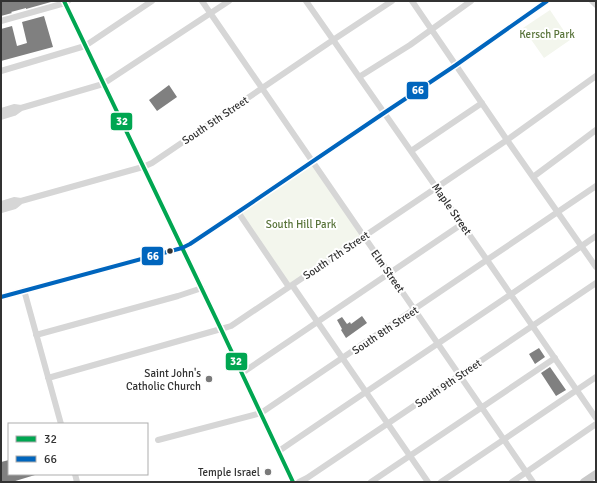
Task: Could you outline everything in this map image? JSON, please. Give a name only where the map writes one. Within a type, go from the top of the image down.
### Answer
[{"type":"main road","points":[[584,482],[596,474]]},
{"type":"street","points":[[1,71],[85,46],[152,1]]},
{"type":"street","name":"Elm Street","points":[[202,1],[437,344],[534,482]]},
{"type":"street","points":[[1,111],[21,108],[104,84],[228,1]]},
{"type":"street","name":"South 5th Street","points":[[1,204],[14,200],[21,201],[143,167],[158,159],[392,1]]},
{"type":"street","points":[[412,1],[596,267]]},
{"type":"street","points":[[359,77],[404,48],[471,1]]},
{"type":"street","points":[[1,297],[182,248],[456,66],[546,1]]},
{"type":"street","points":[[592,1],[596,6]]},
{"type":"street","points":[[1,21],[66,2],[85,46],[202,288],[293,482]]},
{"type":"street","name":"Maple Street","points":[[308,2],[596,418]]},
{"type":"street","name":"South 7th Street","points":[[48,378],[221,329],[237,322],[507,140],[596,76]]},
{"type":"street","points":[[411,151],[482,103]]},
{"type":"street","points":[[1,117],[14,113],[21,108]]},
{"type":"street","points":[[533,176],[596,130]]},
{"type":"street","name":"South 8th Street","points":[[158,440],[261,413],[596,186]]},
{"type":"street","name":"South 5th Street","points":[[1,210],[15,206],[21,201]]},
{"type":"street","points":[[238,212],[290,286],[317,321],[428,482]]},
{"type":"street","points":[[242,373],[462,224]]},
{"type":"street","points":[[279,451],[596,236]]},
{"type":"street","name":"South 9th Street","points":[[299,482],[596,283]]},
{"type":"street","points":[[36,335],[202,288]]},
{"type":"street","points":[[24,290],[61,423]]},
{"type":"street","points":[[371,482],[555,358]]},
{"type":"street","points":[[440,482],[596,376]]},
{"type":"street","points":[[512,482],[596,424]]},
{"type":"green space","name":"Kersch Park","points":[[550,10],[570,40],[544,58],[523,28]]},
{"type":"green space","name":"South Hill Park","points":[[313,161],[364,236],[289,287],[238,212]]},
{"type":"building","points":[[1,1],[51,1],[51,2],[1,16]]},
{"type":"building","points":[[44,16],[53,47],[1,61],[1,29],[12,26],[17,46],[27,43],[22,22]]},
{"type":"building","points":[[169,85],[177,97],[157,111],[149,100]]},
{"type":"building","points":[[362,316],[367,323],[346,338],[337,320],[342,317],[347,324],[350,322],[351,324]]},
{"type":"building","points":[[539,348],[545,357],[535,364],[529,354]]},
{"type":"building","points":[[550,367],[566,390],[556,396],[541,373]]},
{"type":"building","points":[[8,460],[8,475],[35,475],[12,482],[1,482],[1,462]]},
{"type":"transit line","name":"32","points":[[64,1],[293,482]]},
{"type":"transit line","name":"66","points":[[1,297],[182,248],[190,244],[456,65],[547,1]]},
{"type":"place","name":"Saint John's Catholic Church","points":[[209,379]]},
{"type":"place","name":"Temple Israel","points":[[268,472]]}]
